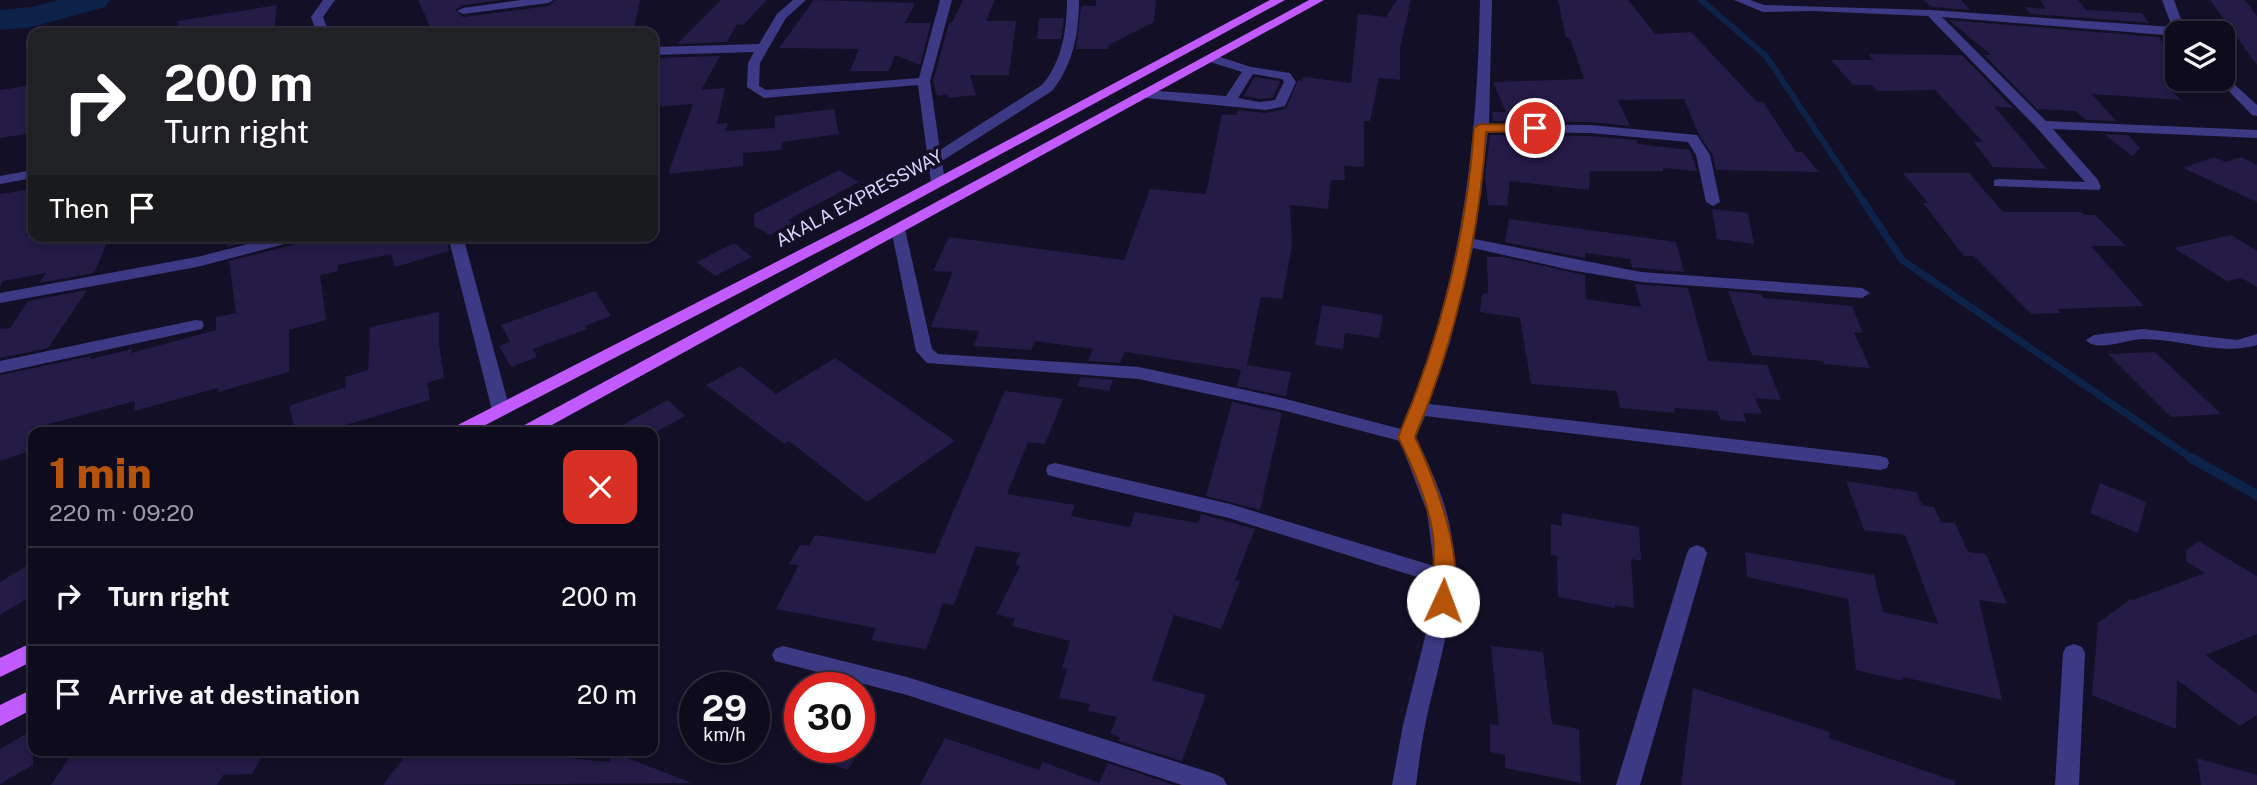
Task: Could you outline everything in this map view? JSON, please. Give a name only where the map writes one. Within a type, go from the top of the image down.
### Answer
[{"type":"main road","name":"AKALA EXPRESSWAY","points":[[468,427],[938,183],[1276,0]]},
{"type":"main road","points":[[534,427],[1318,0]]},
{"type":"main road","points":[[1124,82],[1146,94]]},
{"type":"main road","points":[[0,668],[28,654]]},
{"type":"main road","points":[[0,716],[28,701]]},
{"type":"street","points":[[321,28],[317,17],[329,0]]},
{"type":"street","points":[[463,11],[548,0]]},
{"type":"street","points":[[800,0],[781,16],[754,63],[753,87],[764,94],[924,81]]},
{"type":"street","points":[[938,183],[924,81],[946,0]]},
{"type":"street","points":[[933,161],[1047,88],[1057,78],[1063,62],[1073,0]]},
{"type":"street","points":[[1404,785],[1416,717],[1441,625],[1444,577],[1442,535],[1426,480],[1407,437],[1419,409],[1451,307],[1466,242],[1478,174],[1486,0]]},
{"type":"street","points":[[1740,0],[1763,9],[1811,8],[1931,13],[2165,31]]},
{"type":"street","points":[[2168,0],[2175,21]]},
{"type":"street","points":[[1931,13],[2042,125],[2094,187],[1999,183]]},
{"type":"street","points":[[658,51],[763,48]]},
{"type":"street","points":[[1146,94],[1230,100],[1257,107],[1280,103],[1290,79],[1286,76],[1249,70],[1211,58]]},
{"type":"street","points":[[1230,100],[1249,70]]},
{"type":"street","points":[[2235,90],[2257,112]]},
{"type":"street","points":[[2042,125],[2257,134]]},
{"type":"street","points":[[1480,128],[1590,129],[1692,138],[1703,155],[1713,202]]},
{"type":"street","points":[[0,180],[28,175]]},
{"type":"street","points":[[898,229],[923,351],[933,359],[1139,373],[1282,404],[1407,437]]},
{"type":"street","points":[[0,298],[197,262],[275,242]]},
{"type":"street","points":[[457,242],[501,410]]},
{"type":"street","points":[[1466,242],[1640,277],[1862,293]]},
{"type":"street","points":[[0,368],[196,325]]},
{"type":"street","points":[[2094,340],[2143,334],[2238,345],[2257,339]]},
{"type":"street","points":[[1419,409],[1880,463]]},
{"type":"street","points":[[1055,471],[1230,511],[1444,577]]},
{"type":"street","points":[[1628,785],[1697,553]]},
{"type":"street","points":[[2067,785],[2074,653]]},
{"type":"street","points":[[783,655],[907,686],[1215,785]]},
{"type":"building","points":[[418,0],[502,0],[463,5],[455,10],[463,17],[548,6],[556,0],[640,0],[634,28],[431,28]]},
{"type":"building","points":[[721,0],[767,0],[743,25],[737,24],[727,42],[677,44]]},
{"type":"building","points":[[814,0],[915,3],[905,23],[931,23],[920,65],[895,55],[889,71],[850,71],[859,49],[779,48]]},
{"type":"building","points":[[963,0],[995,0],[986,21],[1016,21],[1009,75],[970,75],[976,95],[948,98],[947,94],[937,96],[933,81],[949,23],[952,23]]},
{"type":"building","points":[[1096,0],[1156,0],[1154,22],[1109,45],[1108,49],[1076,49],[1081,6],[1096,6]]},
{"type":"building","points":[[1397,0],[1411,0],[1400,48],[1400,80],[1379,78],[1370,121],[1364,121],[1364,167],[1344,166],[1345,180],[1331,180],[1328,209],[1290,205],[1292,246],[1282,299],[1261,297],[1247,365],[1291,372],[1286,396],[1237,386],[1241,370],[1125,352],[1120,363],[1088,361],[1093,349],[1035,341],[1031,350],[974,346],[979,331],[931,327],[953,272],[933,271],[949,237],[1124,260],[1150,189],[1206,194],[1222,114],[1236,115],[1238,110],[1266,113],[1286,109],[1298,80],[1302,81],[1304,77],[1351,83],[1358,14],[1386,17]]},
{"type":"building","points":[[1558,0],[1628,0],[1655,34],[1691,32],[1757,102],[1763,102],[1796,152],[1802,152],[1819,172],[1716,170],[1712,154],[1698,133],[1684,99],[1618,100],[1630,126],[1590,122],[1493,121],[1492,112],[1506,112],[1493,82],[1584,79],[1570,38],[1566,38]]},
{"type":"building","points":[[1923,0],[1961,0],[1970,10],[1932,7]]},
{"type":"building","points":[[2040,0],[2078,0],[2086,10],[2142,13],[2149,23],[2031,14],[2025,7],[2046,9]]},
{"type":"building","points":[[2210,0],[2245,0],[2257,16],[2257,65],[2235,35],[2235,21],[2225,21]]},
{"type":"building","points":[[277,5],[275,28],[179,28],[178,21]]},
{"type":"building","points":[[1039,18],[1064,18],[1061,39],[1037,39]]},
{"type":"building","points":[[1949,20],[2159,37],[2165,45],[2165,91],[2172,91],[2181,100],[2092,94],[2116,121],[2086,120],[2076,111],[2037,109],[1984,55],[1991,55]]},
{"type":"building","points":[[1868,54],[1962,55],[2013,108],[1994,106],[2047,169],[1993,167],[1973,141],[1983,142],[1935,90],[1877,91],[1872,85],[1853,85],[1831,60],[1874,60]]},
{"type":"building","points":[[720,56],[701,90],[725,88],[717,124],[728,123],[725,131],[775,128],[775,116],[834,109],[839,134],[782,142],[781,150],[743,153],[743,166],[668,174],[693,104],[658,107],[658,58]]},
{"type":"building","points":[[1254,77],[1280,81],[1273,98],[1244,96]]},
{"type":"building","points":[[28,86],[28,134],[0,138],[0,90]]},
{"type":"building","points":[[2104,134],[2128,135],[2140,148],[2132,156]]},
{"type":"building","points":[[1490,135],[1590,136],[1636,140],[1638,144],[1690,150],[1697,171],[1663,168],[1663,171],[1590,171],[1589,190],[1510,181],[1507,206],[1488,205],[1485,175]]},
{"type":"building","points":[[2214,157],[2226,162],[2241,157],[2257,165],[2257,202],[2183,168]]},
{"type":"building","points":[[839,170],[859,182],[788,220],[793,223],[770,235],[754,226],[754,214]]},
{"type":"building","points":[[1903,173],[1969,173],[2003,212],[2081,212],[2095,215],[2126,246],[2091,246],[2144,306],[2057,309],[2061,313],[2031,314],[1974,256],[1964,256],[1923,203],[1928,203]]},
{"type":"building","points":[[28,190],[28,242],[107,242],[94,273],[39,283],[46,273],[3,281],[0,287],[0,194]]},
{"type":"building","points":[[1712,209],[1748,213],[1754,244],[1717,239]]},
{"type":"building","points":[[1509,219],[1676,242],[1684,272],[1632,267],[1630,259],[1585,253],[1585,258],[1505,242]]},
{"type":"building","points":[[2231,235],[2257,251],[2257,287],[2242,278],[2227,281],[2174,248]]},
{"type":"building","points":[[227,242],[246,242],[227,247]]},
{"type":"building","points":[[305,242],[447,242],[449,251],[395,267],[391,254],[338,265],[338,271],[320,275],[326,320],[289,330],[289,372],[134,411],[135,401],[38,427],[28,427],[28,452],[0,461],[0,375],[132,349],[131,353],[216,330],[216,317],[236,313],[229,261]]},
{"type":"building","points":[[734,243],[752,257],[715,276],[697,262]]},
{"type":"building","points":[[1487,257],[1503,257],[1585,275],[1586,299],[1641,307],[1635,284],[1688,288],[1708,361],[1767,365],[1781,400],[1755,398],[1762,414],[1743,413],[1746,422],[1721,420],[1717,411],[1674,408],[1675,413],[1620,408],[1617,391],[1531,384],[1520,318],[1480,312],[1482,294],[1488,293]]},
{"type":"building","points":[[87,290],[48,348],[0,358],[0,329],[10,328],[28,301]]},
{"type":"building","points":[[595,291],[611,316],[585,326],[587,329],[533,349],[537,357],[511,367],[499,346],[510,342],[501,325]]},
{"type":"building","points":[[1728,291],[1761,294],[1763,298],[1852,306],[1863,333],[1854,332],[1870,368],[1752,355]]},
{"type":"building","points":[[1322,305],[1383,315],[1379,338],[1345,333],[1343,349],[1315,345]]},
{"type":"building","points":[[439,312],[439,343],[444,378],[427,383],[430,400],[339,427],[295,427],[289,406],[346,387],[345,377],[368,370],[370,327]]},
{"type":"building","points":[[2155,352],[2221,414],[2171,417],[2108,354]]},
{"type":"building","points":[[835,358],[955,441],[867,502],[789,441],[784,444],[706,385],[741,366],[776,394]]},
{"type":"building","points":[[1081,377],[1113,380],[1109,391],[1077,386]]},
{"type":"building","points":[[1005,391],[1063,399],[1045,444],[1028,442],[1007,494],[1075,505],[1071,516],[1130,527],[1135,512],[1198,523],[1201,514],[1255,529],[1235,580],[1240,581],[1221,629],[1174,615],[1152,680],[1206,695],[1182,761],[1118,741],[1120,737],[1110,734],[1117,717],[1088,711],[1090,704],[1059,698],[1067,669],[1062,668],[1070,641],[1012,626],[1015,619],[996,614],[1020,566],[1015,565],[1020,553],[976,546],[954,605],[943,603],[926,649],[871,640],[876,628],[776,609],[799,565],[789,564],[800,545],[809,546],[815,535],[935,554]]},
{"type":"building","points":[[668,400],[685,416],[658,431],[658,427],[618,427]]},
{"type":"building","points":[[1232,402],[1282,413],[1260,510],[1206,496]]},
{"type":"building","points":[[1846,481],[1916,492],[1922,505],[1934,507],[1941,522],[1955,523],[1968,552],[1986,554],[2007,604],[1979,600],[2002,700],[1903,677],[1903,681],[1856,670],[1848,599],[1747,577],[1745,552],[1874,575],[1883,612],[1938,624],[1905,535],[1864,530]]},
{"type":"building","points":[[2100,483],[2146,502],[2138,533],[2090,513]]},
{"type":"building","points":[[1562,513],[1639,527],[1641,561],[1631,559],[1634,608],[1615,605],[1615,608],[1558,597],[1557,556],[1551,555],[1551,524],[1562,526]]},
{"type":"building","points":[[2198,541],[2257,576],[2257,634],[2206,655],[2257,694],[2257,715],[2240,726],[2177,680],[2176,729],[2092,695],[2098,623],[2131,599],[2205,573],[2186,561],[2186,551]]},
{"type":"building","points":[[28,565],[28,598],[0,615],[0,582]]},
{"type":"building","points":[[1491,646],[1543,652],[1552,724],[1579,729],[1581,783],[1505,768],[1505,755],[1490,752],[1490,724],[1499,725]]},
{"type":"building","points":[[1693,688],[1830,732],[1829,738],[1955,781],[1955,785],[1681,785]]},
{"type":"building","points":[[28,733],[28,756],[33,756],[33,765],[0,784],[0,749]]},
{"type":"building","points":[[945,738],[1039,770],[1043,762],[1099,783],[1108,763],[1174,785],[920,785]]},
{"type":"building","points":[[70,756],[262,756],[252,774],[223,775],[217,785],[51,785]]},
{"type":"building","points":[[405,756],[546,756],[609,762],[612,756],[625,757],[692,783],[383,785]]},
{"type":"building","points":[[2197,758],[2257,775],[2257,785],[2201,785]]},
{"type":"building","points":[[829,763],[852,763],[848,770]]},
{"type":"waterway","points":[[0,20],[32,17],[94,0]]},
{"type":"waterway","points":[[1701,0],[1766,56],[1864,203]]},
{"type":"waterway","points":[[1863,201],[1902,260],[2191,458]]},
{"type":"waterway","points":[[2191,458],[2257,495]]},
{"type":"route","points":[[1443,601],[1442,535],[1426,480],[1407,437],[1424,396],[1451,307],[1478,174],[1480,128],[1535,128]]}]
